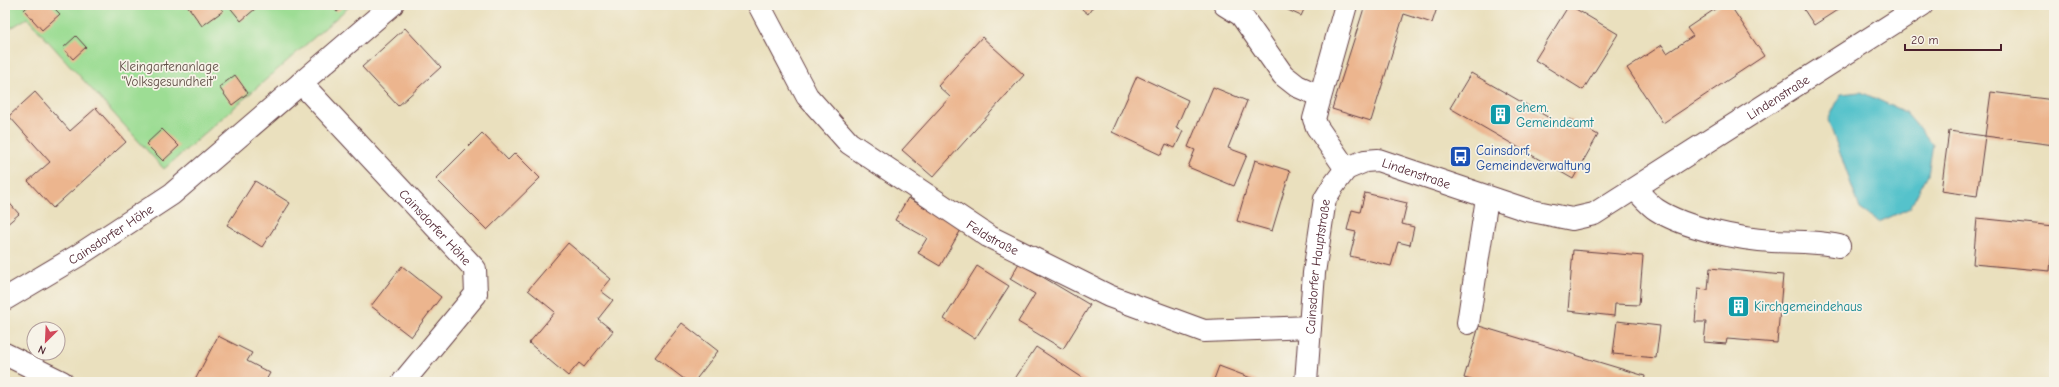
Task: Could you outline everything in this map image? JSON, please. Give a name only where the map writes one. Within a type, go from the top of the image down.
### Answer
[{"type":"street","name":"Cainsdorfer Höhe","points":[[5,298],[79,255],[172,194],[392,5]]},
{"type":"street","name":"Feldstraße","points":[[759,5],[807,96],[849,143],[988,236],[1109,296],[1204,331],[1310,327]]},
{"type":"street","points":[[1225,5],[1241,15],[1283,75],[1297,86],[1320,96]]},
{"type":"street","points":[[1346,5],[1314,119],[1317,126],[1346,169]]},
{"type":"street","name":"Lindenstraße","points":[[1346,169],[1364,161],[1378,160],[1487,198],[1527,210],[1572,219],[1594,214],[1922,5]]},
{"type":"street","name":"Cainsdorfer Höhe","points":[[301,83],[475,269],[476,294],[403,382]]},
{"type":"street","name":"Cainsdorfer Hauptstraße","points":[[1306,382],[1314,273],[1325,199],[1346,169]]},
{"type":"street","points":[[1635,189],[1656,209],[1674,219],[1706,230],[1770,241],[1822,243],[1839,246]]},
{"type":"street","points":[[1468,323],[1487,198]]},
{"type":"street","points":[[5,354],[62,382]]},
{"type":"green space","name":"Kleingartenanlage \"Volksgesundheit\"","points":[[5,5],[351,5],[164,169],[27,18],[5,32]]},
{"type":"water","points":[[1861,92],[1905,112],[1933,144],[1928,174],[1910,208],[1879,222],[1860,209],[1828,120],[1841,94]]},
{"type":"building","points":[[29,5],[51,5],[60,14],[42,30],[24,10]]},
{"type":"building","points":[[187,5],[219,5],[223,11],[202,26]]},
{"type":"building","points":[[228,5],[251,5],[255,9],[241,21]]},
{"type":"building","points":[[331,5],[345,5],[337,12]]},
{"type":"building","points":[[1077,5],[1094,5],[1088,14]]},
{"type":"building","points":[[1277,5],[1306,5],[1301,16]]},
{"type":"building","points":[[1365,5],[1438,5],[1432,23],[1404,14],[1371,121],[1332,109]]},
{"type":"building","points":[[1569,5],[1618,34],[1583,90],[1535,60]]},
{"type":"building","points":[[1721,5],[1730,5],[1764,56],[1663,123],[1627,68],[1662,45],[1667,53],[1693,36],[1687,28]]},
{"type":"building","points":[[1801,5],[1845,5],[1814,25]]},
{"type":"building","points":[[405,28],[441,67],[398,106],[362,67]]},
{"type":"building","points":[[76,36],[86,47],[73,59],[63,48]]},
{"type":"building","points":[[982,37],[1024,75],[933,177],[902,150],[950,97],[938,86]]},
{"type":"building","name":"ehem. Gemeindeamt","points":[[1471,73],[1565,127],[1570,119],[1598,135],[1573,179],[1450,108]]},
{"type":"building","points":[[235,75],[248,93],[232,105],[219,87]]},
{"type":"building","points":[[1137,76],[1188,100],[1176,128],[1183,131],[1175,148],[1166,144],[1161,155],[1112,132]]},
{"type":"building","points":[[1213,87],[1247,101],[1228,148],[1247,155],[1234,186],[1188,167],[1195,150],[1188,147]]},
{"type":"building","points":[[35,92],[70,131],[96,108],[126,142],[53,208],[28,181],[50,162],[9,116]]},
{"type":"building","points":[[1991,92],[2054,100],[2054,145],[1985,136]]},
{"type":"building","points":[[162,129],[179,146],[163,161],[146,144]]},
{"type":"building","points":[[1949,131],[1985,136],[1977,196],[1941,191]]},
{"type":"building","points":[[482,133],[508,160],[515,153],[540,178],[487,230],[436,179]]},
{"type":"building","points":[[1255,160],[1290,171],[1272,231],[1237,221]]},
{"type":"building","points":[[255,181],[290,203],[262,247],[227,225]]},
{"type":"building","points":[[1365,193],[1407,203],[1402,224],[1414,227],[1410,245],[1398,242],[1391,266],[1350,256],[1356,232],[1347,230],[1352,210],[1360,212]]},
{"type":"building","points":[[5,198],[19,214],[5,226]]},
{"type":"building","points":[[908,198],[962,228],[940,266],[918,253],[927,238],[895,220]]},
{"type":"building","points":[[1977,218],[2054,226],[2050,271],[1973,264]]},
{"type":"building","points":[[568,243],[611,279],[601,291],[613,300],[598,319],[613,331],[584,367],[579,363],[568,376],[529,343],[555,312],[528,290]]},
{"type":"building","points":[[1573,250],[1643,256],[1639,305],[1615,304],[1614,316],[1568,311]]},
{"type":"building","points":[[1019,263],[1090,305],[1063,349],[1018,322],[1035,294],[1010,279]]},
{"type":"building","points":[[402,266],[441,297],[411,337],[371,306]]},
{"type":"building","points":[[977,266],[1009,286],[975,339],[944,319]]},
{"type":"building","name":"Kirchgemeindehaus","points":[[1710,268],[1783,275],[1777,343],[1727,339],[1726,344],[1704,342],[1706,322],[1695,322],[1698,289],[1708,290]]},
{"type":"building","points":[[1617,321],[1660,326],[1656,358],[1613,354]]},
{"type":"building","points":[[682,323],[718,351],[694,382],[688,382],[655,357]]},
{"type":"building","points":[[1479,326],[1645,376],[1644,382],[1478,382],[1464,378]]},
{"type":"building","points":[[218,336],[252,353],[247,361],[270,373],[265,382],[194,382]]},
{"type":"building","points":[[1036,347],[1088,382],[1017,382],[1014,380]]},
{"type":"building","points":[[1219,366],[1259,381],[1259,382],[1213,382]]},
{"type":"place","name":"ehem. Gemeindeamt","points":[[1501,114]]},
{"type":"place","name":"Cainsdorf, Gemeindeverwaltung","points":[[1460,157]]},
{"type":"place","name":"Kirchgemeindehaus","points":[[1738,306]]}]
